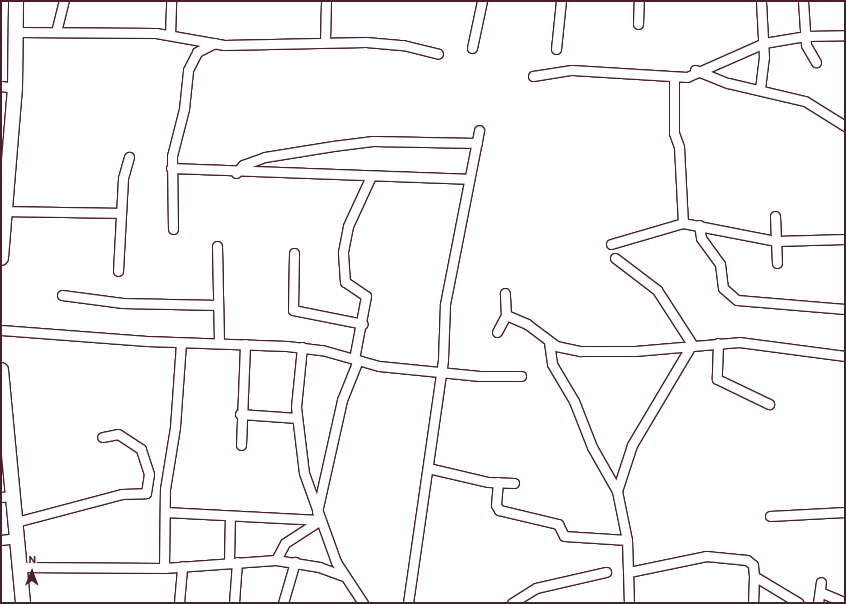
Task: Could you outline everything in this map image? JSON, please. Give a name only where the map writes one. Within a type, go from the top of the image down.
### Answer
[{"type":"main road","points":[[1,258],[3,216],[15,88],[18,32],[16,1]]},
{"type":"main road","points":[[1,370],[7,497],[16,522],[23,603]]},
{"type":"street","points":[[56,32],[64,1]]},
{"type":"street","points":[[170,34],[171,1]]},
{"type":"street","points":[[325,42],[326,1]]},
{"type":"street","points":[[472,48],[482,1]]},
{"type":"street","points":[[556,49],[561,1]]},
{"type":"street","points":[[638,24],[639,1]]},
{"type":"street","points":[[760,89],[764,43],[761,1]]},
{"type":"street","points":[[803,1],[806,45],[816,62]]},
{"type":"street","points":[[18,32],[170,34],[216,43],[325,42],[403,45],[438,54]]},
{"type":"street","points":[[533,76],[572,70],[674,77],[687,76],[695,70],[764,43],[806,36],[845,35]]},
{"type":"street","points":[[173,229],[172,168],[188,70],[197,52],[216,43]]},
{"type":"street","points":[[695,70],[728,83],[760,89],[805,101],[845,126]]},
{"type":"street","points":[[674,77],[674,133],[679,146],[683,223]]},
{"type":"street","points":[[1,86],[15,88]]},
{"type":"street","points":[[408,603],[428,468],[438,373],[443,359],[445,304],[466,179],[477,143],[479,130]]},
{"type":"street","points":[[236,173],[243,165],[265,157],[373,141],[477,143]]},
{"type":"street","points":[[118,271],[123,178],[129,157]]},
{"type":"street","points":[[172,168],[236,173],[466,179]]},
{"type":"street","points":[[276,560],[285,543],[318,517],[342,400],[356,359],[363,324],[366,296],[345,282],[343,252],[348,226],[371,176]]},
{"type":"street","points":[[3,216],[121,213]]},
{"type":"street","points":[[775,216],[777,263]]},
{"type":"street","points":[[611,244],[683,223],[700,225],[776,241],[845,238]]},
{"type":"street","points":[[700,225],[701,238],[720,264],[724,289],[737,300],[845,309]]},
{"type":"street","points":[[217,246],[219,343]]},
{"type":"street","points":[[294,253],[293,310],[363,324]]},
{"type":"street","points":[[615,258],[656,290],[692,344]]},
{"type":"street","points":[[498,332],[506,315],[505,293]]},
{"type":"street","points":[[62,295],[122,303],[218,305]]},
{"type":"street","points":[[506,315],[527,324],[549,342],[580,351],[635,351],[692,344],[718,343],[764,344],[845,356]]},
{"type":"street","points":[[1,330],[181,343],[219,343],[302,347],[356,359],[438,373],[521,376]]},
{"type":"street","points":[[549,342],[552,364],[574,401],[592,447],[617,491],[627,540],[629,603]]},
{"type":"street","points":[[164,568],[165,512],[181,343]]},
{"type":"street","points":[[718,343],[717,379],[770,404]]},
{"type":"street","points":[[241,445],[240,414],[245,344]]},
{"type":"street","points":[[617,491],[632,446],[692,344]]},
{"type":"street","points":[[302,347],[297,379],[297,418],[304,473],[318,517],[344,576],[363,603]]},
{"type":"street","points":[[240,414],[297,418]]},
{"type":"street","points":[[16,522],[122,494],[146,493],[149,474],[140,449],[118,434],[102,436]]},
{"type":"street","points":[[428,468],[498,482],[514,483]]},
{"type":"street","points":[[498,482],[496,505],[499,510],[558,524],[564,536],[627,540]]},
{"type":"street","points":[[165,512],[230,516],[318,517]]},
{"type":"street","points":[[770,516],[845,512]]},
{"type":"street","points":[[230,516],[234,603]]},
{"type":"street","points":[[1,540],[17,538]]},
{"type":"street","points":[[629,572],[706,556],[747,560],[752,564],[754,576],[753,603]]},
{"type":"street","points":[[20,567],[164,568],[276,560],[295,562],[344,576]]},
{"type":"street","points":[[283,603],[295,562]]},
{"type":"street","points":[[179,603],[182,566]]},
{"type":"street","points":[[512,603],[536,588],[606,572]]},
{"type":"street","points":[[754,576],[799,603]]},
{"type":"street","points":[[818,603],[821,582]]},
{"type":"street","points":[[820,592],[841,601]]}]
